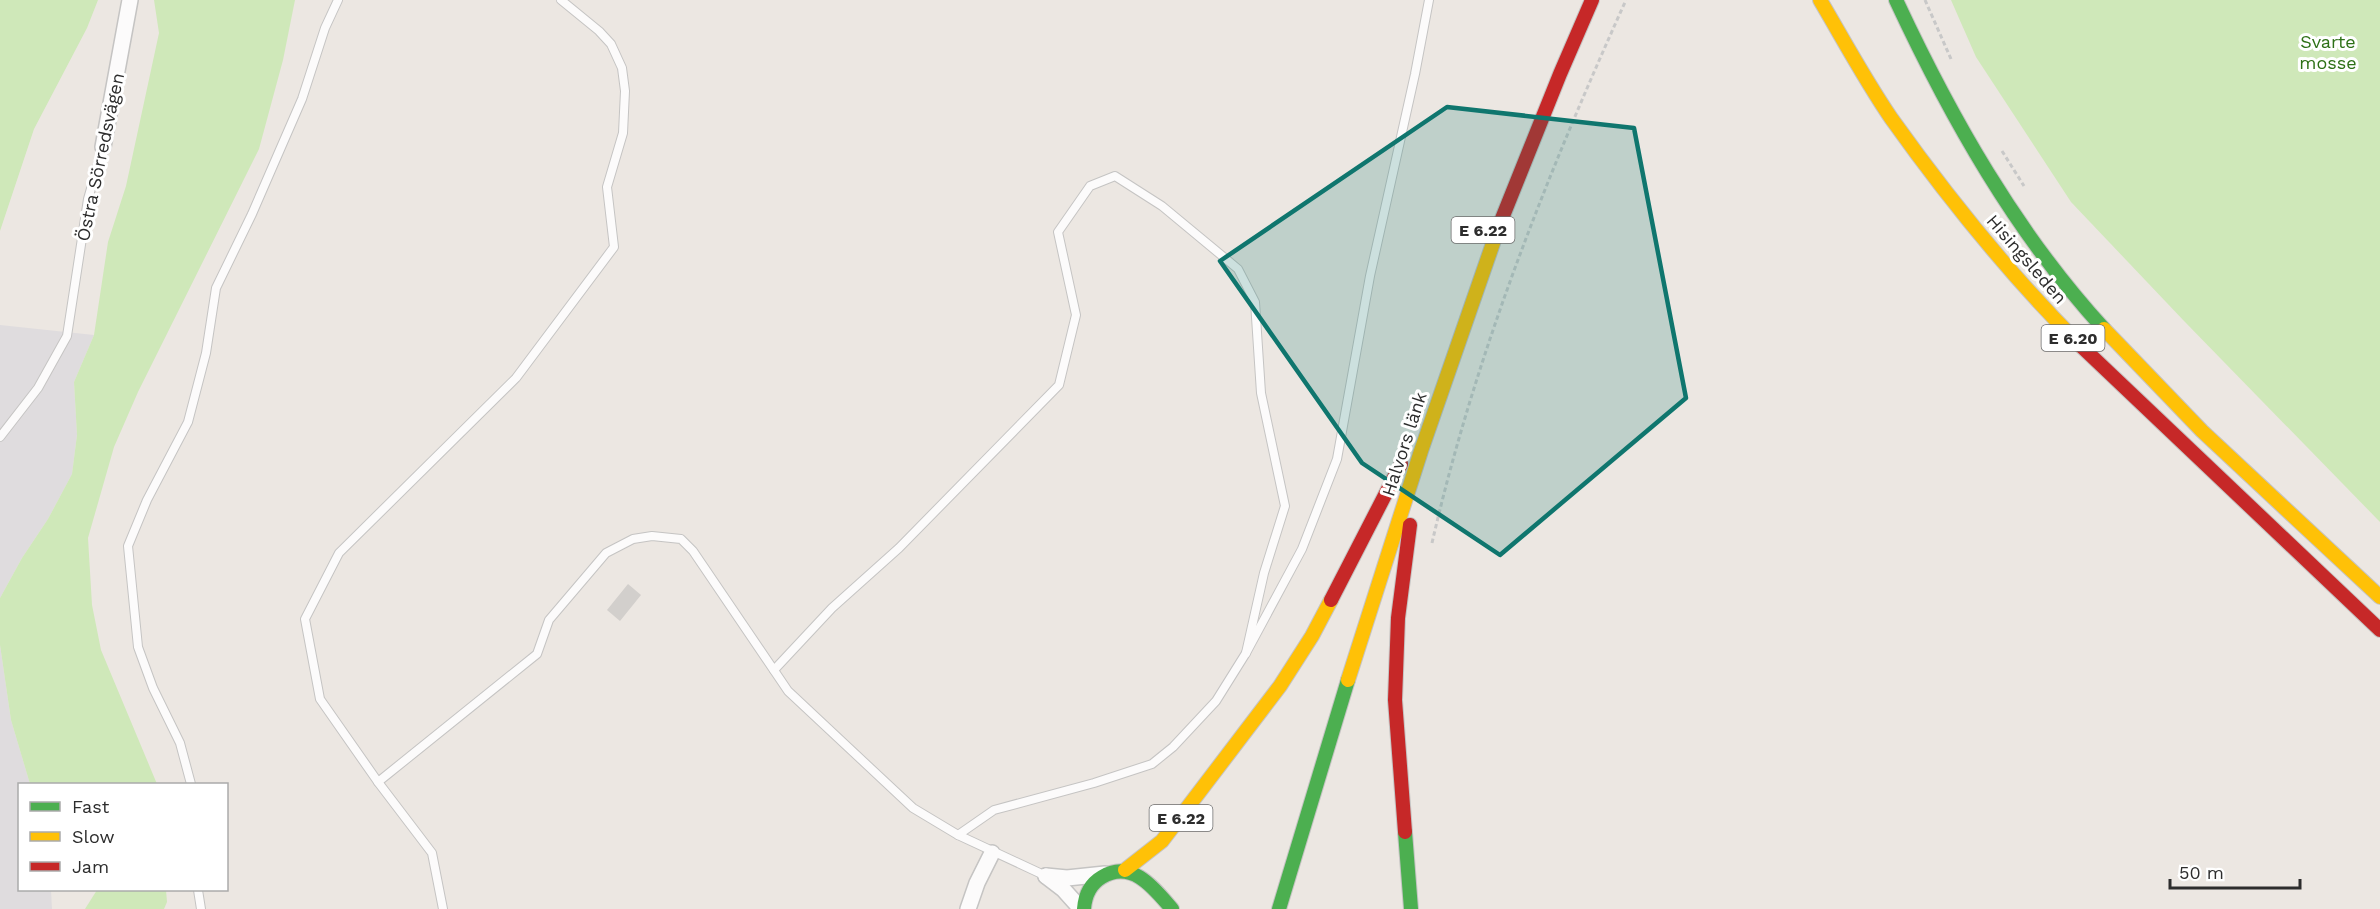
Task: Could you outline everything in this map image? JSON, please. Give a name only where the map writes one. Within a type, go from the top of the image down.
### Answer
[{"type":"main road","name":"Halvors länk","points":[[1266,909],[1277,893],[1337,716],[1424,439],[1497,229],[1545,108],[1592,0]]},
{"type":"main road","name":"Hisingsleden","points":[[1820,0],[1890,116],[1964,213],[2034,298],[2097,362],[2380,630]]},
{"type":"main road","name":"Hisingsleden","points":[[1896,0],[1961,131],[1993,184],[2100,325],[2189,418],[2380,597]]},
{"type":"main road","name":"E 6.22","points":[[1411,909],[1395,700],[1399,607],[1424,439]]},
{"type":"main road","name":"Halvors länk","points":[[1125,870],[1162,842],[1280,686],[1312,636],[1403,459],[1374,548]]},
{"type":"main road","name":"Halvors länk","points":[[1279,909],[1277,893],[1328,697]]},
{"type":"main road","name":"E 6.22","points":[[1105,874],[1125,870]]},
{"type":"main road","points":[[1125,870],[1139,875],[1150,883],[1172,909]]},
{"type":"main road","points":[[1083,909],[1089,890],[1095,881],[1105,874]]},
{"type":"street","name":"Östra Sörredsvägen","points":[[103,147],[130,0]]},
{"type":"street","points":[[968,909],[977,883],[992,853]]},
{"type":"street","points":[[1046,876],[1067,878],[1105,874]]},
{"type":"street","points":[[1046,876],[1083,909]]},
{"type":"lane","points":[[191,783],[180,743],[153,688],[138,647],[128,546],[147,500],[188,422],[206,353],[216,288],[252,214],[302,99],[325,28],[338,0]]},
{"type":"lane","points":[[443,909],[432,853],[378,782],[320,699],[305,619],[339,553],[516,378],[614,247],[607,187],[623,133],[625,91],[622,68],[611,44],[561,0]]},
{"type":"lane","points":[[958,835],[994,810],[1094,783],[1152,764],[1173,747],[1216,701],[1246,653],[1302,549],[1337,459],[1370,276],[1429,0]]},
{"type":"lane","name":"Östra Sörredsvägen","points":[[0,437],[38,388],[67,336],[88,199],[103,147]]},
{"type":"lane","points":[[774,670],[832,608],[899,548],[1059,386],[1076,315],[1058,232],[1090,186],[1115,176],[1162,206],[1238,269],[1255,302],[1261,393],[1285,506],[1264,573],[1246,653]]},
{"type":"lane","points":[[378,782],[537,654],[549,620],[585,574],[606,553],[633,539],[652,536],[681,539],[693,551],[788,691],[913,808],[992,853],[1046,876]]},
{"type":"lane","points":[[198,891],[201,909]]},
{"type":"path","points":[[1430,549],[1465,412],[1499,315],[1558,154],[1626,0]]},
{"type":"path","points":[[1925,0],[1954,65]]},
{"type":"path","points":[[2000,147],[2023,182],[2026,192]]},
{"type":"highlighted area","points":[[1447,107],[1634,128],[1686,398],[1500,555],[1362,463],[1220,261]]},
{"type":"shaded area","points":[[0,325],[94,335],[74,382],[77,435],[72,474],[48,519],[22,558],[0,598]]},
{"type":"shaded area","points":[[0,645],[11,720],[30,783],[18,783],[18,891],[51,891],[52,909],[0,909]]},
{"type":"green space","points":[[0,0],[98,0],[87,28],[34,129],[0,231]]},
{"type":"green space","points":[[154,0],[295,0],[283,60],[259,149],[138,392],[114,447],[88,538],[92,605],[101,650],[157,783],[30,783],[11,720],[0,645],[0,598],[22,558],[48,519],[72,474],[77,435],[74,382],[94,335],[108,242],[126,186],[159,33]]},
{"type":"green space","name":"Svarte mosse","points":[[1951,0],[2380,0],[2380,522],[2071,202],[1976,57]]},
{"type":"green space","points":[[96,891],[166,891],[167,902],[164,909],[85,909]]},
{"type":"building","points":[[628,584],[641,595],[620,621],[607,610]]},
{"type":"traffic: fast","points":[[1896,0],[1939,88],[1988,173],[2042,254],[2104,329]]},
{"type":"traffic: fast","points":[[1279,909],[1348,680]]},
{"type":"traffic: fast","points":[[1405,832],[1411,909]]},
{"type":"traffic: fast","points":[[1084,909],[1087,895],[1094,883],[1113,872],[1123,871],[1141,878],[1172,909]]},
{"type":"traffic: slow","points":[[1820,0],[1881,104],[1935,178],[2005,264],[2081,346]]},
{"type":"traffic: slow","points":[[1348,680],[1421,451],[1499,226]]},
{"type":"traffic: slow","points":[[2104,329],[2202,431],[2380,597]]},
{"type":"traffic: slow","points":[[1125,870],[1162,841],[1280,686],[1312,636],[1331,600]]},
{"type":"traffic: jam","points":[[1499,226],[1592,0]]},
{"type":"traffic: jam","points":[[2081,346],[2380,630]]},
{"type":"traffic: jam","points":[[1331,600],[1401,464]]},
{"type":"traffic: jam","points":[[1405,832],[1395,700],[1398,618],[1410,525]]}]
